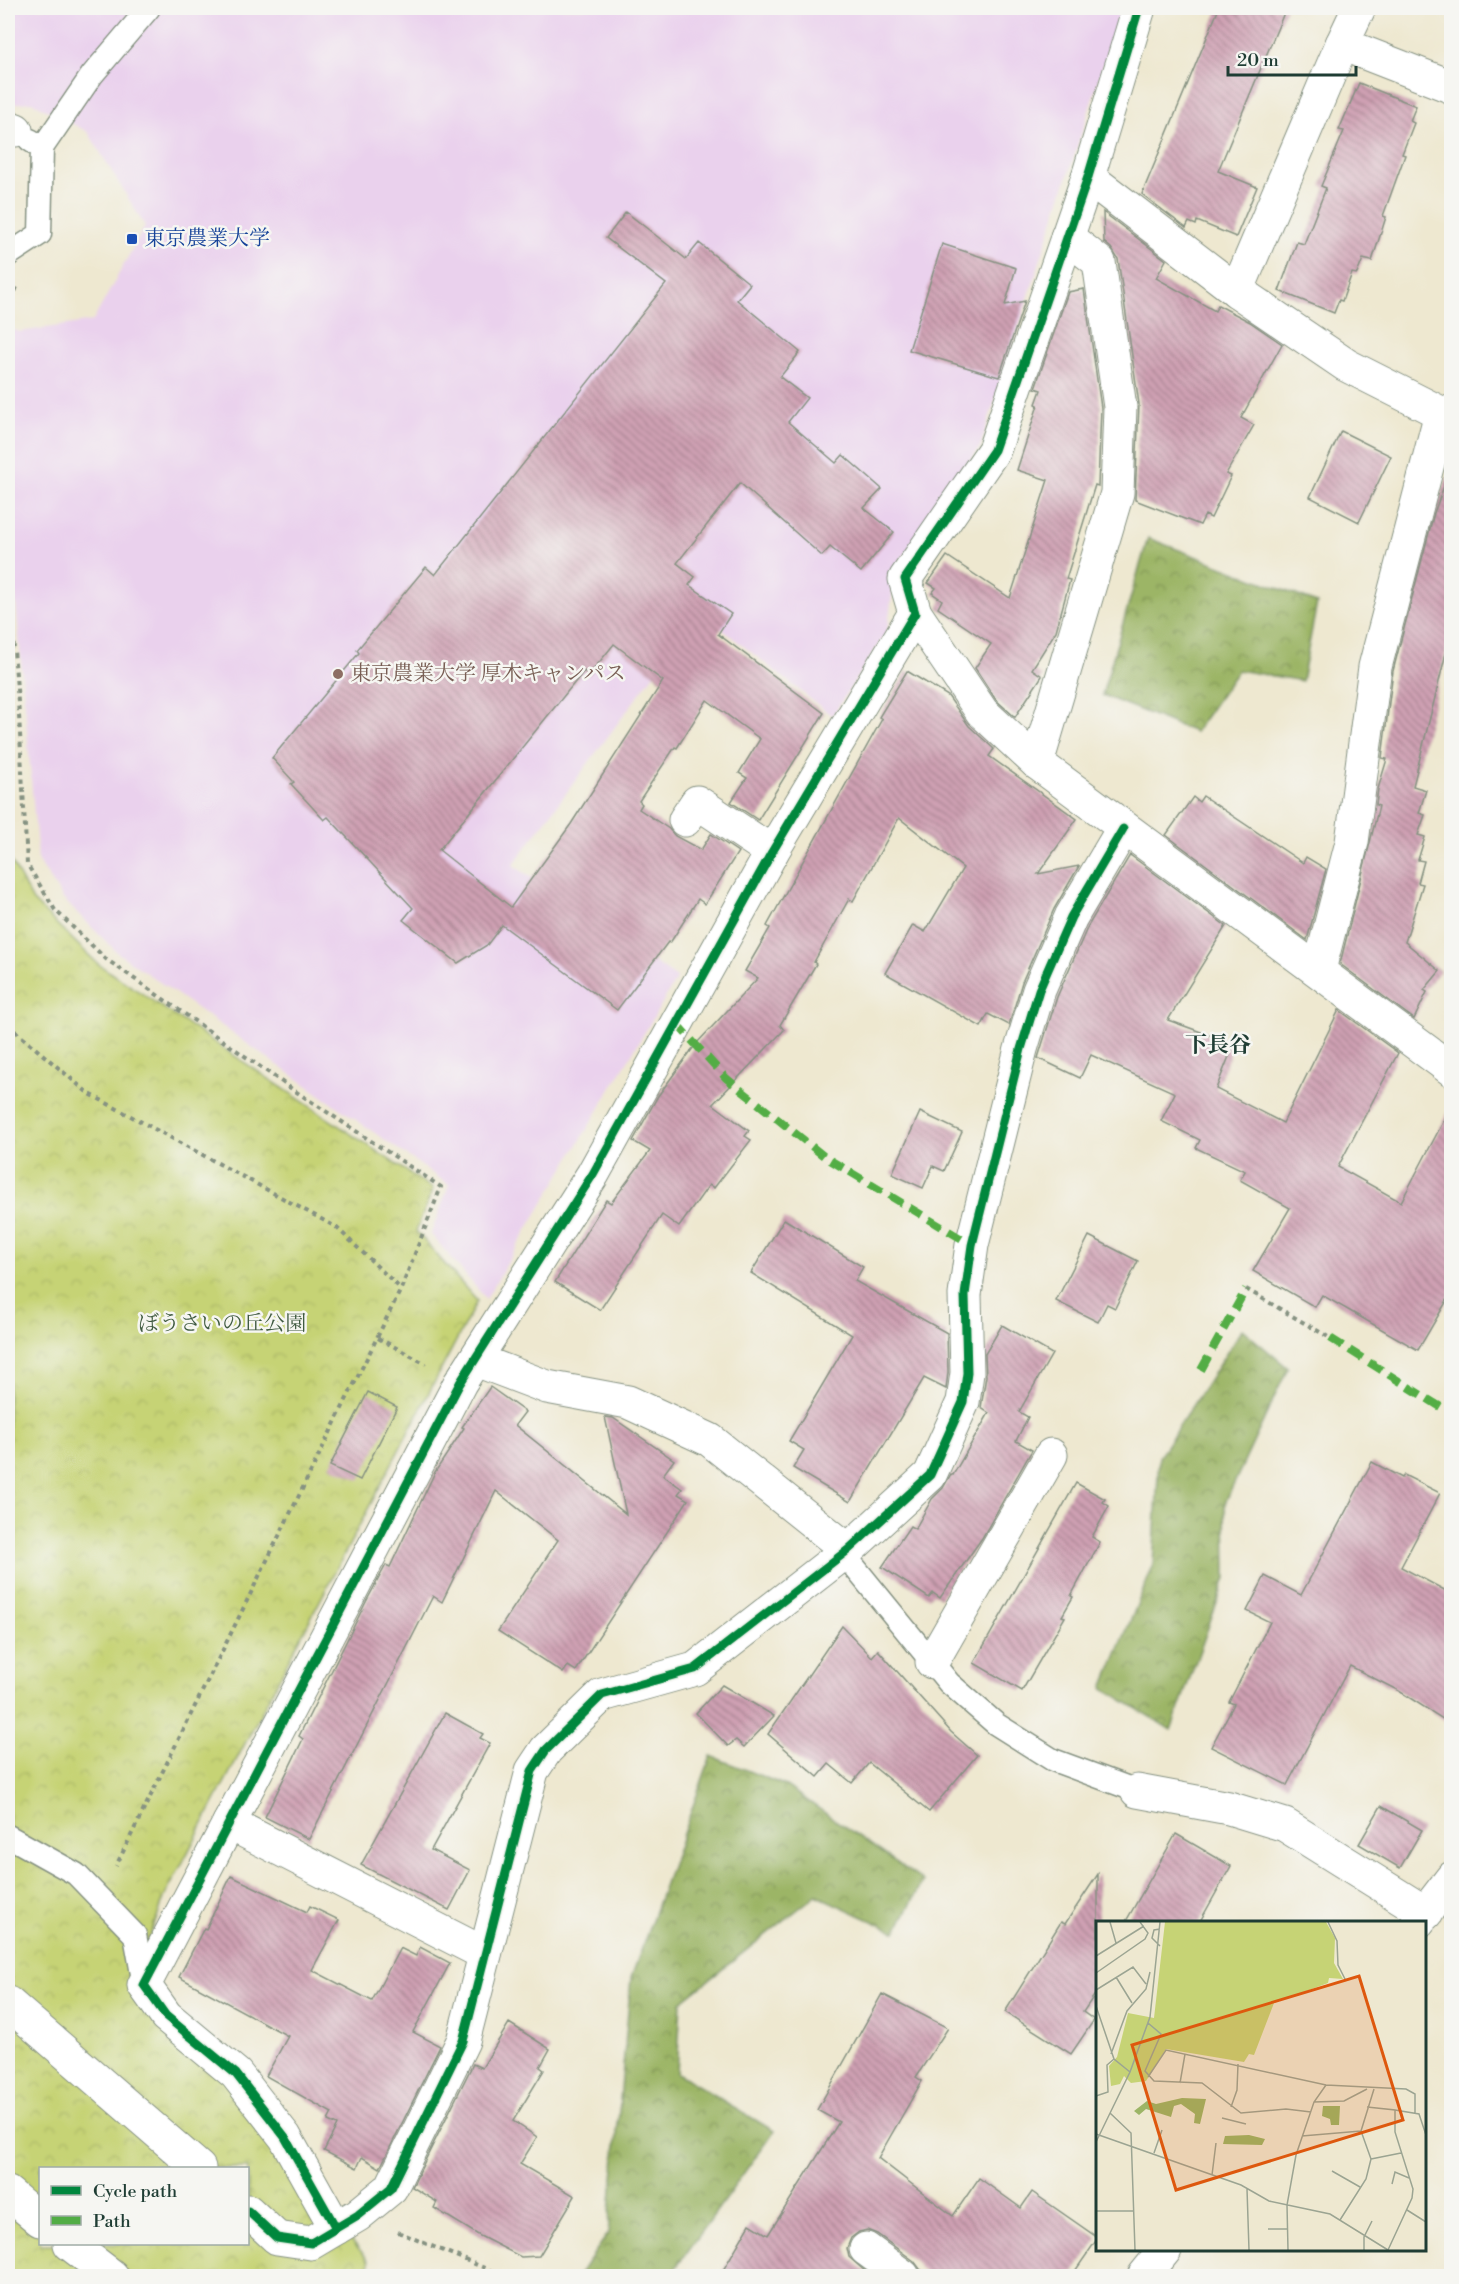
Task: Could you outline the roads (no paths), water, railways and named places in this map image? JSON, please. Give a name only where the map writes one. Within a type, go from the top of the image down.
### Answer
[{"type":"street","points":[[1139,8],[1088,177],[994,450],[905,579],[915,613],[982,712],[1036,763],[1452,1070]]},
{"type":"street","points":[[1237,291],[1359,8]]},
{"type":"street","points":[[1342,44],[1452,87]]},
{"type":"street","points":[[1088,177],[1237,291],[1347,365],[1446,413],[1375,667],[1352,842],[1319,970]]},
{"type":"street","points":[[1036,763],[1117,494],[1120,407],[1099,262],[1067,237]]},
{"type":"street","points":[[347,2222],[236,2074],[166,2016],[144,1985],[468,1371],[593,1174],[771,852],[915,613]]},
{"type":"street","points":[[697,801],[771,852]]},
{"type":"street","points":[[249,2212],[277,2238],[311,2242],[347,2222],[391,2188],[463,2041],[532,1771],[546,1750],[602,1695],[695,1669],[845,1552],[930,1475],[963,1402],[967,1372],[965,1295],[972,1245],[1021,1049],[1040,990],[1071,917],[1124,829]]},
{"type":"street","points":[[468,1371],[628,1402],[710,1440],[845,1552]]},
{"type":"street","points":[[932,1662],[1051,1455]]},
{"type":"street","points":[[1137,1791],[1229,1808],[1285,1825],[1422,1918],[1452,1878]]},
{"type":"street","points":[[229,1823],[485,1954]]},
{"type":"street","points":[[8,2003],[198,2167]]},
{"type":"street","points":[[8,2193],[39,2219]]},
{"type":"street","points":[[71,2245],[112,2277]]},
{"type":"street","points":[[866,2249],[903,2277]]},
{"type":"street","points":[[1144,2277],[1165,2251]]},
{"type":"lane","points":[[8,255],[40,234],[22,135],[93,75],[150,8]]},
{"type":"lane","points":[[845,1552],[950,1683],[996,1724],[1053,1760],[1137,1791]]},
{"type":"lane","points":[[8,1836],[76,1874],[135,1935],[144,1985]]},
{"type":"place","name":"東京農業大学","points":[[132,239]]},
{"type":"place","name":"東京農業大学 厚木キャンパス","points":[[338,674]]},
{"type":"district","name":"下長谷","points":[[1218,1045]]},
{"type":"park label","name":"ぼうさいの丘公園","points":[[222,1324]]}]
